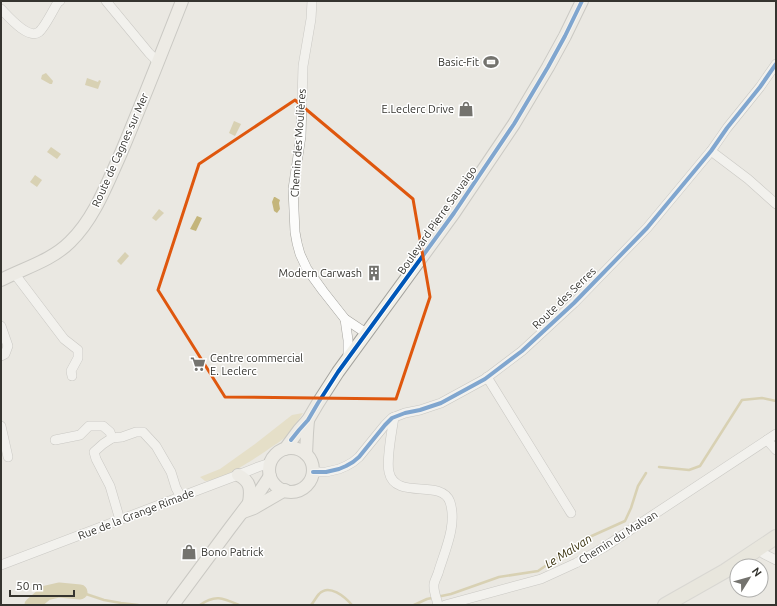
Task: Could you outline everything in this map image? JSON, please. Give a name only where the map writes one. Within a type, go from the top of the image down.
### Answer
[{"type":"main road","name":"Route de Cagnes sur Mer","points":[[1,280],[56,254],[81,230],[90,217],[129,134],[182,1]]},
{"type":"main road","name":"Boulevard Pierre Sauvaigo","points":[[285,449],[308,420],[348,358],[454,212],[514,124],[548,67],[582,1]]},
{"type":"main road","name":"Boulevard Pierre Sauvaigo","points":[[306,454],[308,420]]},
{"type":"main road","points":[[285,449],[296,449],[306,454],[312,464],[313,472],[310,481],[303,488],[295,491],[285,490],[277,486],[270,476],[270,463],[274,456],[281,450],[285,449]]},
{"type":"main road","points":[[238,476],[242,477],[249,486],[250,494],[245,508]]},
{"type":"main road","points":[[173,605],[270,476]]},
{"type":"main road","points":[[245,508],[254,508],[285,490]]},
{"type":"main road","points":[[665,605],[776,538]]},
{"type":"main road","points":[[685,605],[729,577]]},
{"type":"street","points":[[1,9],[24,30],[32,34],[38,33],[43,28],[60,1]]},
{"type":"street","points":[[106,1],[149,53],[158,60]]},
{"type":"street","name":"Chemin des Moulières","points":[[312,1],[311,19],[303,66],[301,136],[293,189],[295,232],[304,263],[323,291],[345,319],[366,334]]},
{"type":"street","name":"Route des Serres","points":[[313,472],[326,472],[338,469],[353,462],[359,457],[388,421],[394,417],[441,403],[487,377],[522,351],[574,303],[647,228],[711,151],[776,64]]},
{"type":"street","points":[[711,151],[748,179],[776,204]]},
{"type":"street","points":[[14,273],[64,339],[78,350],[78,358],[71,371],[72,376]]},
{"type":"street","points":[[345,319],[348,340],[348,358]]},
{"type":"street","points":[[1,326],[8,346],[5,354],[1,356]]},
{"type":"street","points":[[487,377],[571,512]]},
{"type":"street","points":[[394,417],[388,466],[389,474],[394,482],[408,488],[438,492],[447,496],[449,501],[452,515],[450,538],[434,587],[438,605]]},
{"type":"street","points":[[1,426],[8,457]]},
{"type":"street","points":[[55,440],[80,435],[89,426],[103,426],[110,432],[112,438]]},
{"type":"street","points":[[120,520],[110,486],[94,452],[112,438],[122,438],[136,432],[143,432],[156,446],[171,472],[176,488],[181,496]]},
{"type":"street","points":[[378,434],[386,432],[391,437]]},
{"type":"street","name":"Chemin du Malvan","points":[[445,605],[541,579],[576,563],[608,545],[776,434]]},
{"type":"street","points":[[767,440],[776,450]]},
{"type":"street","name":"Rue de la Grange Rimade","points":[[1,565],[270,463]]},
{"type":"highlighted area","points":[[295,100],[413,199],[430,297],[396,399],[225,397],[158,290],[199,164]]},
{"type":"shaded area","points":[[46,73],[53,81],[52,84],[41,79],[42,75]]},
{"type":"shaded area","points":[[87,78],[98,82],[99,80],[101,81],[98,89],[85,85]]},
{"type":"shaded area","points":[[234,121],[241,124],[235,136],[229,133]]},
{"type":"shaded area","points":[[51,147],[61,154],[57,159],[47,152]]},
{"type":"shaded area","points":[[35,175],[42,180],[37,187],[30,182]]},
{"type":"shaded area","points":[[275,197],[280,200],[280,209],[277,213],[274,211],[272,202]]},
{"type":"shaded area","points":[[159,209],[164,213],[156,221],[152,218]]},
{"type":"shaded area","points":[[197,216],[202,218],[196,231],[190,229]]},
{"type":"shaded area","points":[[125,252],[129,256],[121,265],[117,261]]},
{"type":"shaded area","points":[[303,413],[291,432],[281,441],[245,465],[212,480],[205,481],[200,477],[220,469],[292,415]]},
{"type":"waterway","name":"Le Malvan","points":[[659,467],[689,470],[700,466],[742,400],[762,398],[776,401]]},
{"type":"waterway","name":"Le Malvan","points":[[414,605],[427,599],[451,594],[499,577],[538,571],[585,539],[625,521],[638,486],[646,473]]},
{"type":"waterway","name":"Le Malvan","points":[[32,605],[46,593],[59,590],[80,592]]},
{"type":"waterway","name":"Le Malvan","points":[[311,605],[319,594],[327,590],[337,592],[352,605]]},
{"type":"waterway","name":"Le Malvan","points":[[80,592],[104,600],[138,605]]},
{"type":"waterway","name":"Le Malvan","points":[[200,605],[210,599],[215,598],[228,600],[239,605]]},
{"type":"cycle path","points":[[291,440],[308,420],[338,372],[454,213],[514,124],[548,67],[582,1]]},
{"type":"cycle path","points":[[313,472],[326,472],[339,469],[353,462],[392,418],[441,403],[485,379],[522,351],[574,303],[647,228],[711,151],[776,64]]},
{"type":"place","name":"Basic-Fit","points":[[491,62]]},
{"type":"place","name":"E.Leclerc Drive","points":[[466,109]]},
{"type":"place","name":"Modern Carwash","points":[[374,273]]},
{"type":"place","name":"Centre commercial E. Leclerc","points":[[198,364]]},
{"type":"place","name":"Bono Patrick","points":[[189,552]]}]
